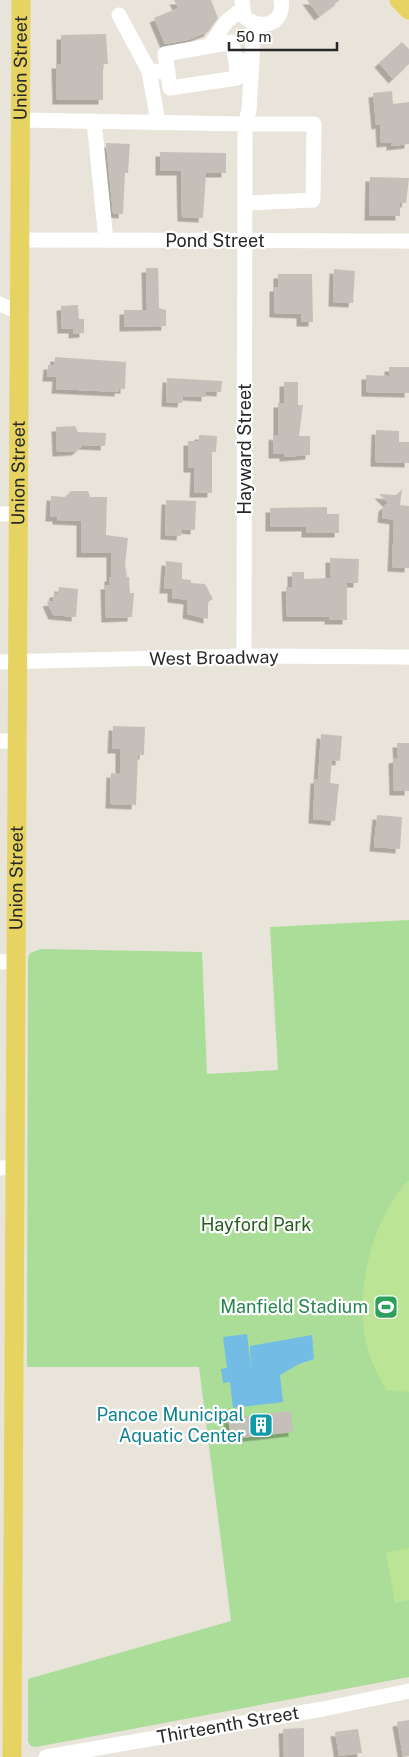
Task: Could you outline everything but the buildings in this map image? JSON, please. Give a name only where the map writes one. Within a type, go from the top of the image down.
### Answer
[{"type":"main road","name":"Union Street","points":[[12,1757],[6,1738],[9,662],[19,514],[22,0]]},
{"type":"main road","points":[[399,0],[409,10]]},
{"type":"street","points":[[242,5],[244,16],[254,24],[261,26],[274,21],[282,10],[281,0]]},
{"type":"street","points":[[210,45],[242,5]]},
{"type":"street","points":[[119,15],[149,71],[158,122]]},
{"type":"street","name":"Hayward Street","points":[[244,656],[245,124],[250,110],[254,24]]},
{"type":"street","points":[[232,42],[236,61],[236,78],[170,88],[165,54],[210,45],[232,42]]},
{"type":"street","points":[[236,61],[252,60]]},
{"type":"street","points":[[149,71],[168,72]]},
{"type":"street","points":[[21,120],[314,124],[313,200],[246,203]]},
{"type":"street","points":[[94,121],[106,240]]},
{"type":"street","name":"Pond Street","points":[[20,240],[409,241]]},
{"type":"street","points":[[0,304],[20,312]]},
{"type":"street","points":[[0,514],[19,514]]},
{"type":"street","name":"West Broadway","points":[[9,662],[244,656],[409,657]]},
{"type":"street","name":"Thirteenth Street","points":[[46,1757],[323,1709],[409,1691]]},
{"type":"green space","name":"Hayford Park","points":[[409,920],[409,1677],[36,1747],[31,1746],[28,1742],[28,1679],[231,1621],[199,1367],[27,1367],[28,958],[30,953],[41,949],[202,952],[207,1074],[278,1070],[270,927]]},
{"type":"green space","name":"Manfield Stadium","points":[[409,1180],[409,1392],[386,1390],[375,1369],[368,1348],[364,1329],[363,1308],[364,1287],[372,1247],[391,1203],[399,1190]]},
{"type":"green space","points":[[409,1548],[409,1600],[395,1603],[386,1552]]},
{"type":"water","points":[[247,1334],[251,1368],[250,1346],[312,1335],[314,1359],[299,1364],[280,1375],[283,1402],[233,1408],[230,1382],[223,1383],[221,1369],[227,1368],[223,1337]]},
{"type":"place","name":"Manfield Stadium","points":[[386,1307]]},
{"type":"place","name":"Pancoe Municipal Aquatic Center","points":[[261,1425]]}]
